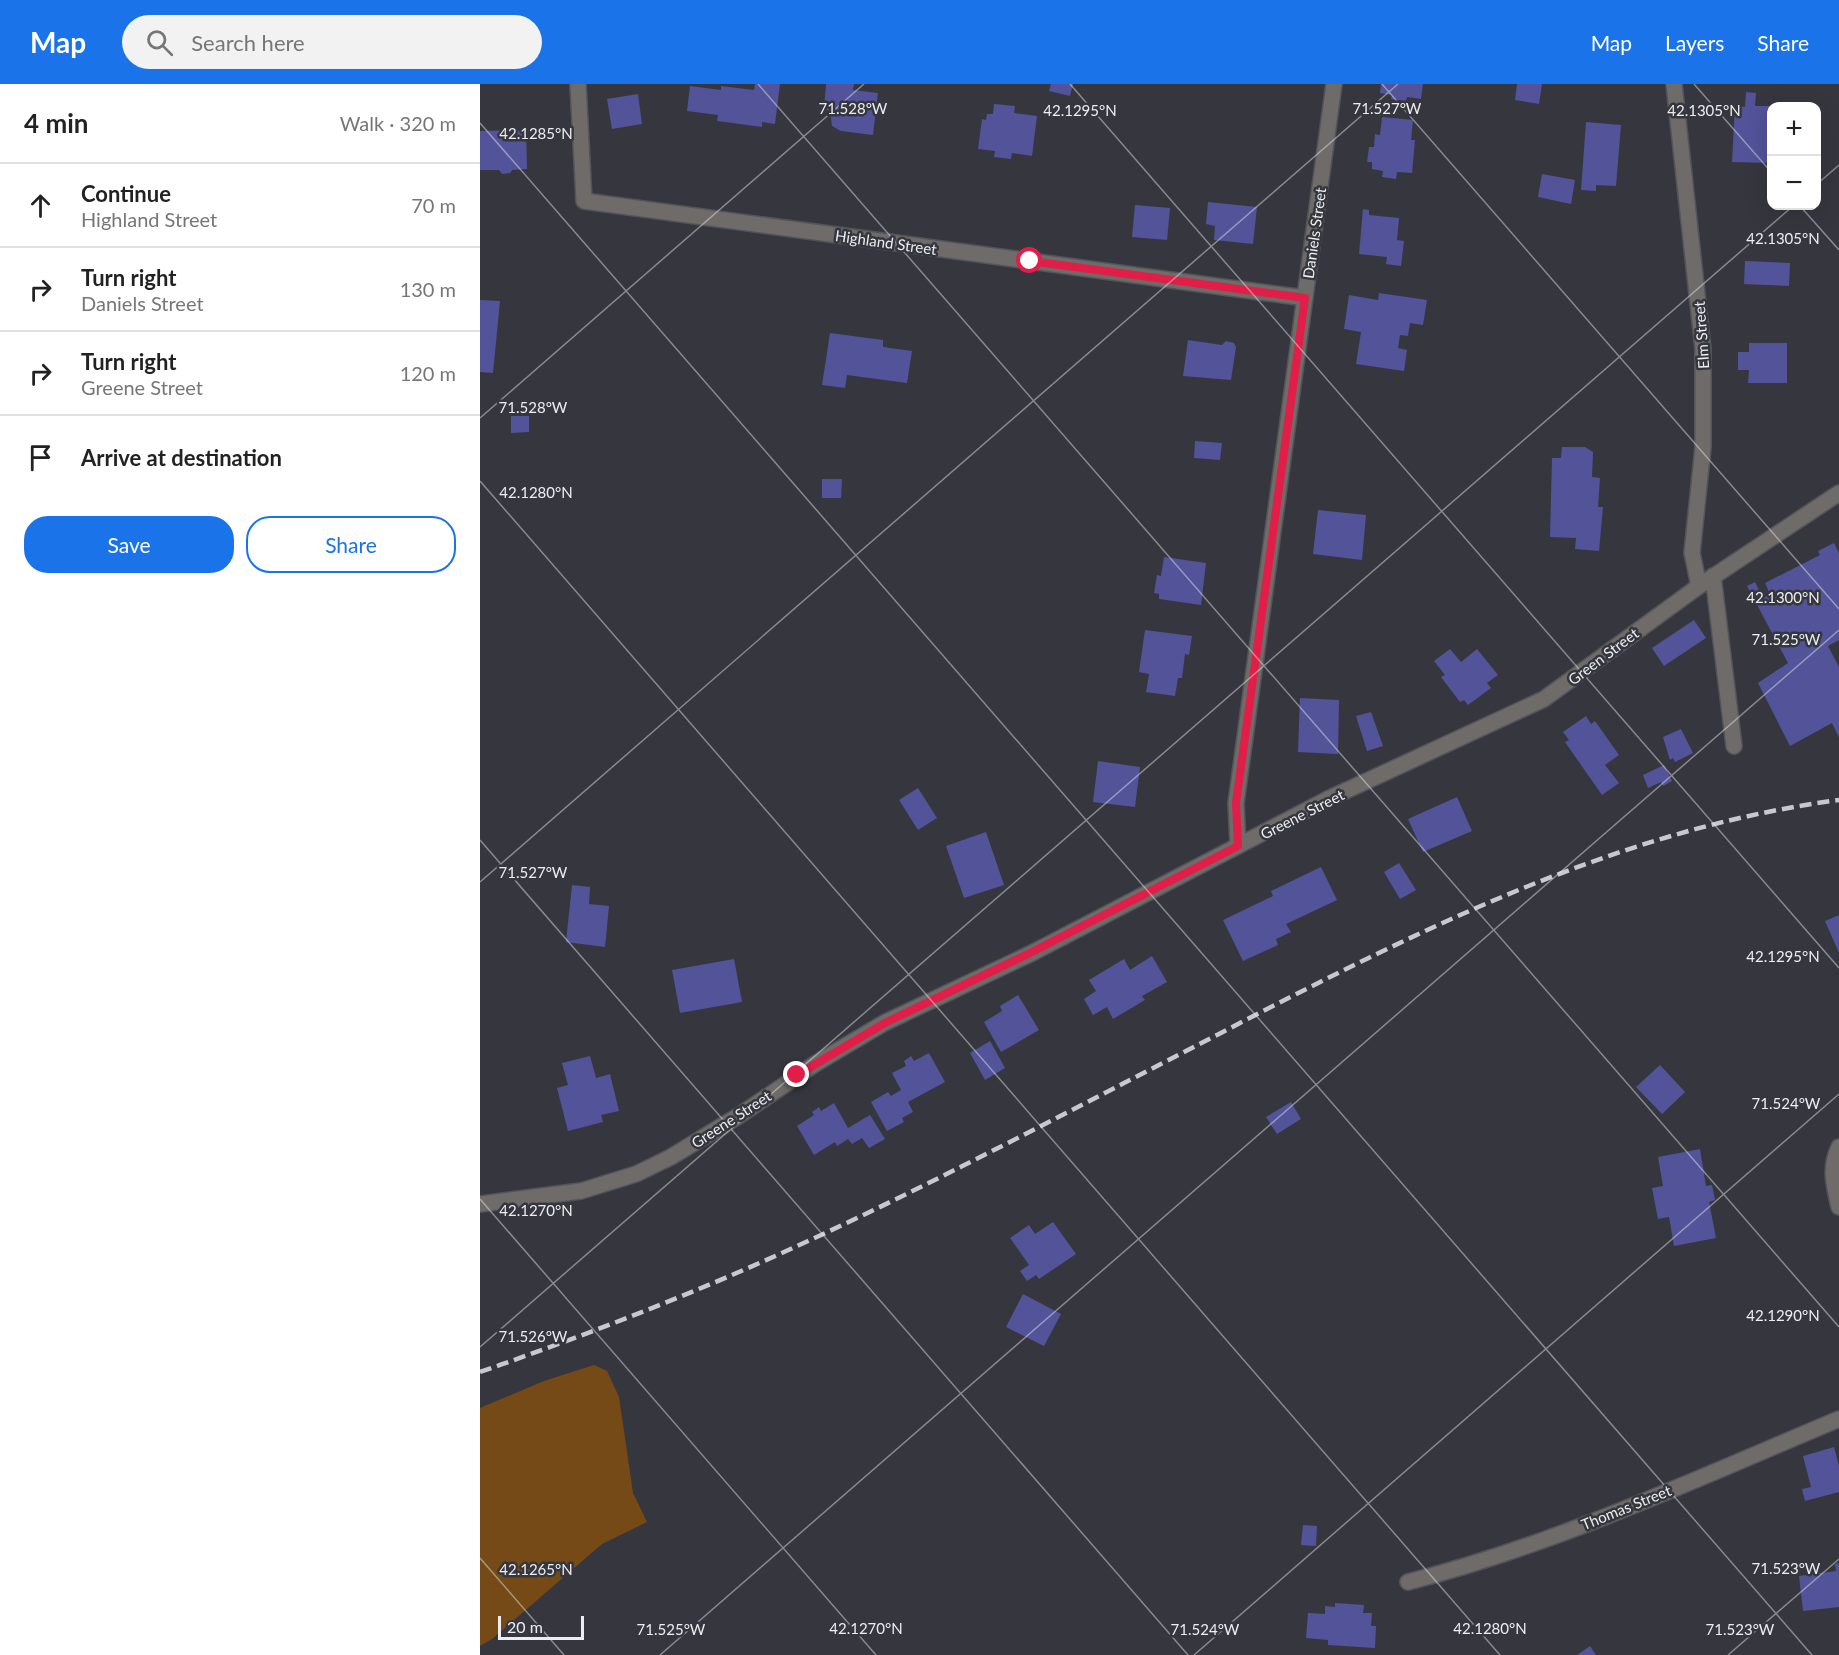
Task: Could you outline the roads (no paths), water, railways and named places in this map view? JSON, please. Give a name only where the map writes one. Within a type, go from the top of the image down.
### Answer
[{"type":"street","name":"Highland Street","points":[[578,84],[584,201],[1305,298]]},
{"type":"street","name":"Daniels Street","points":[[1238,846],[1236,803],[1334,84]]},
{"type":"street","name":"Elm Street","points":[[1674,84],[1703,349],[1703,447],[1692,552],[1699,586]]},
{"type":"street","name":"Green Street","points":[[1350,789],[1544,699],[1713,576],[1839,493]]},
{"type":"street","points":[[1713,576],[1734,746]]},
{"type":"street","name":"Greene Street","points":[[480,1204],[581,1191],[618,1180],[655,1165],[705,1137],[797,1075],[867,1033],[1040,949],[1350,789]]},
{"type":"street","points":[[1839,1147],[1832,1177],[1839,1207]]},
{"type":"street","name":"Thomas Street","points":[[1408,1582],[1473,1564],[1584,1524],[1839,1419]]},
{"type":"railway","points":[[480,1372],[671,1300],[747,1269],[827,1232],[998,1148],[1382,951],[1470,911],[1559,874],[1650,842],[1744,817],[1839,800]]}]
